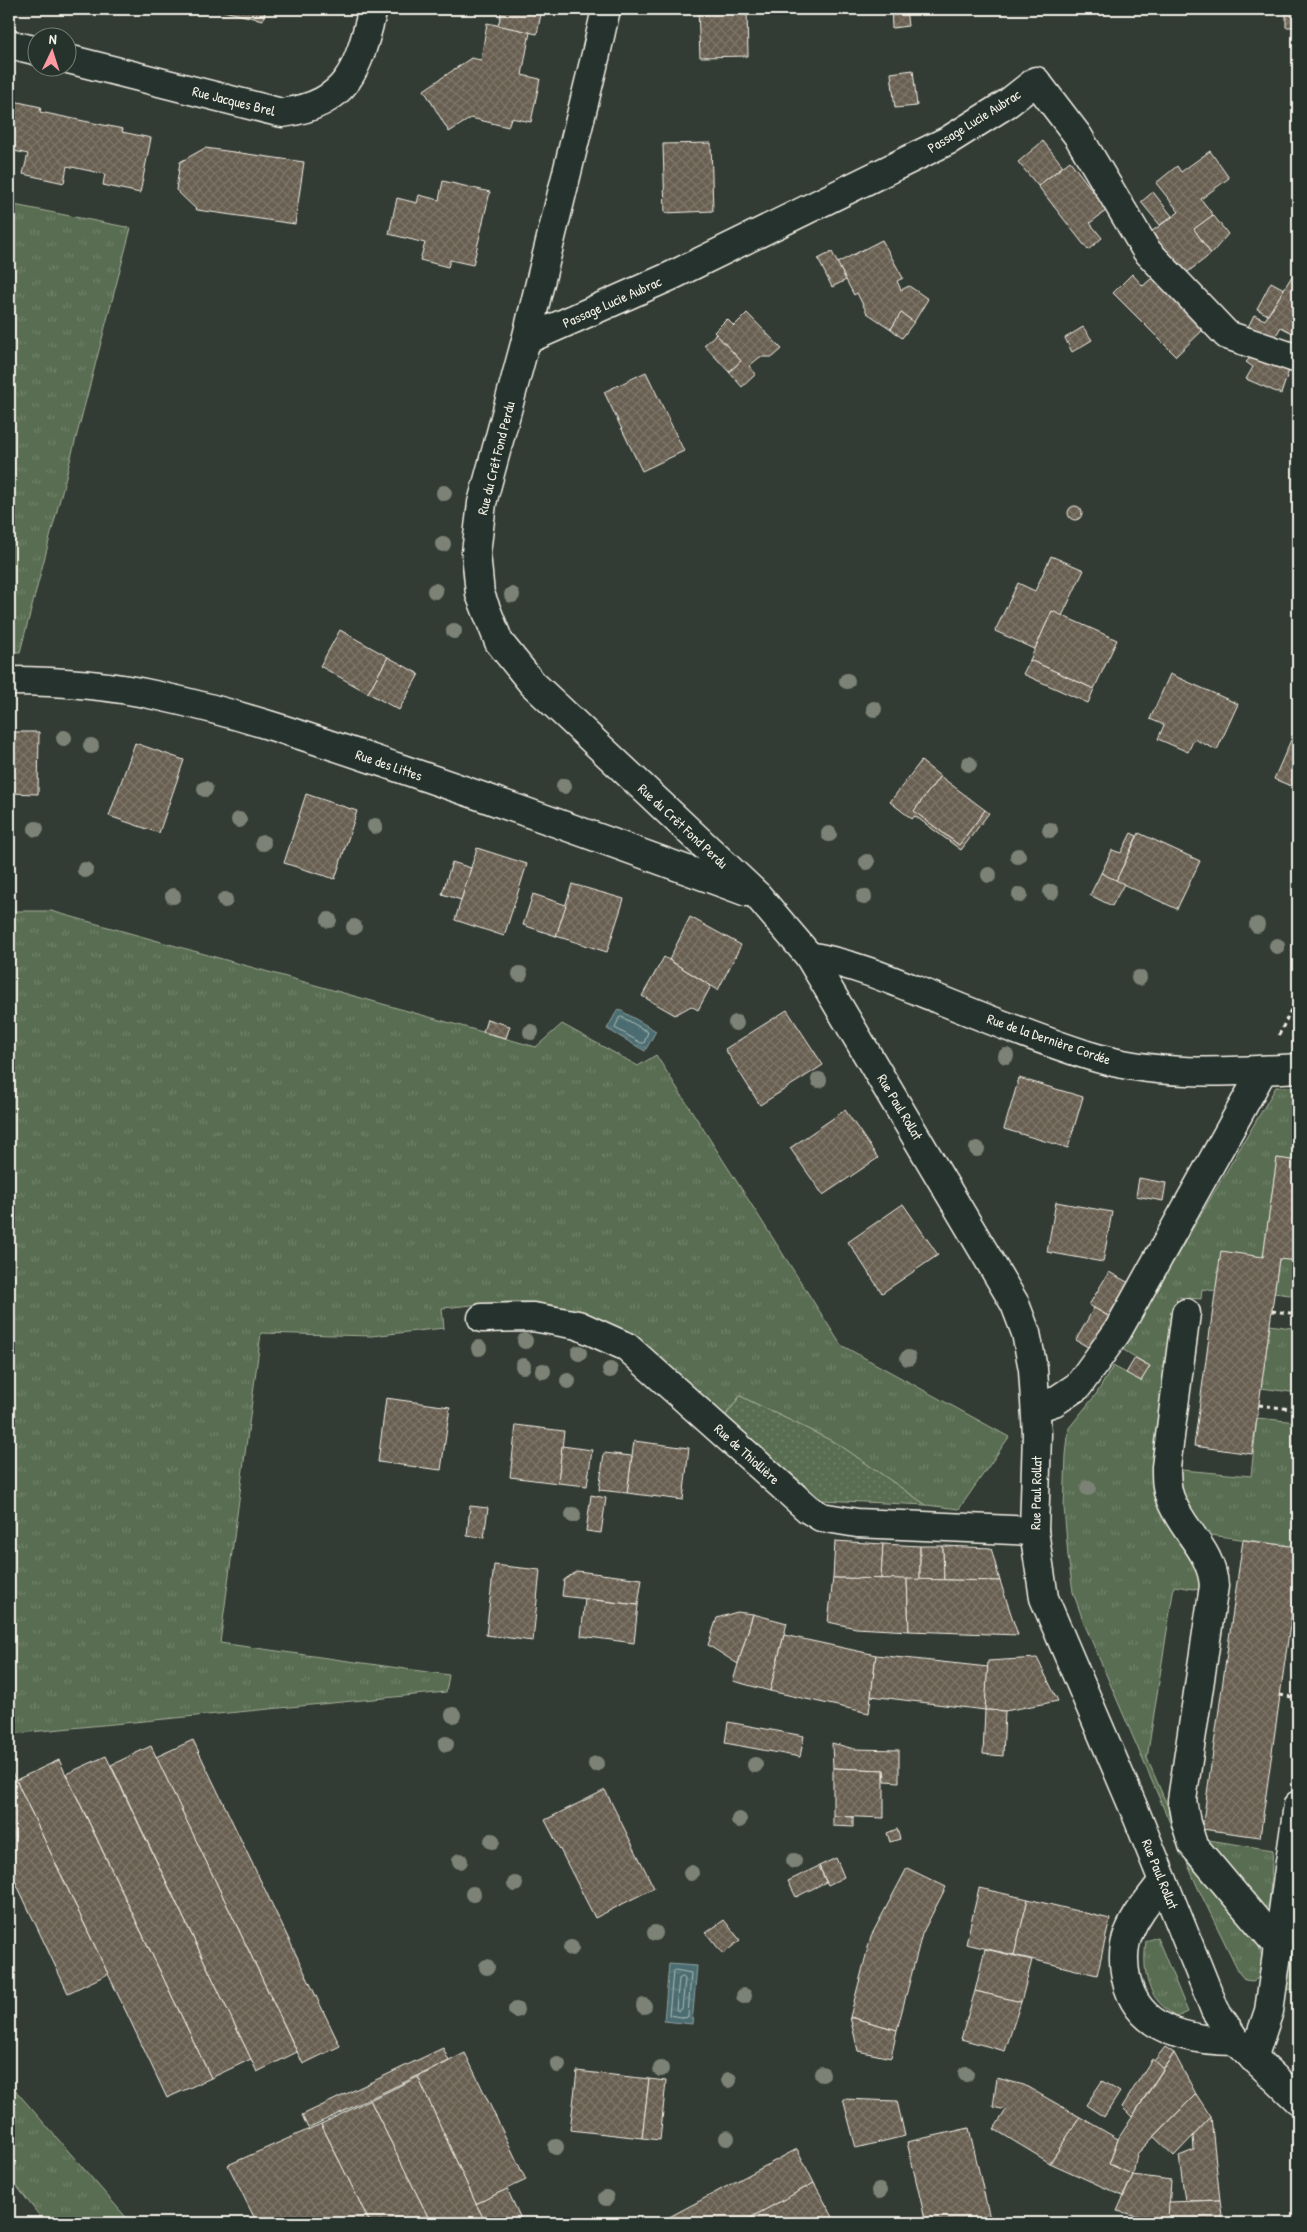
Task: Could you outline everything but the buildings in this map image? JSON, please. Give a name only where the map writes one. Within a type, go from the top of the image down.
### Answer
[{"type":"street","name":"Rue Jacques Brel","points":[[78,62],[282,113],[301,110],[320,103],[337,93],[350,76],[362,53],[373,9]]},
{"type":"street","name":"Rue du Crêt Fond Perdu","points":[[606,9],[526,340],[482,503],[476,553],[480,594],[499,642],[532,683],[758,896]]},
{"type":"street","points":[[9,44],[28,49]]},
{"type":"street","name":"Passage Lucie Aubrac","points":[[526,340],[671,276],[949,140],[1008,103],[1036,81],[1078,136],[1146,250],[1227,335],[1298,359]]},
{"type":"street","name":"Rue des Littes","points":[[9,681],[109,688],[159,696],[251,721],[335,746],[543,817],[758,896]]},
{"type":"street","name":"Rue Paul Rollat","points":[[758,896],[809,956],[1015,1304],[1026,1333],[1033,1369],[1036,1408],[1034,1531],[1044,1598],[1215,2010],[1244,2049],[1298,2100]]},
{"type":"street","name":"Rue de la Dernière Cordée","points":[[809,956],[841,961],[872,972],[1004,1026],[1089,1056],[1150,1070],[1206,1073],[1298,1068]]},
{"type":"street","points":[[1036,1408],[1054,1402],[1078,1386],[1117,1332],[1263,1070]]},
{"type":"street","points":[[1186,1313],[1166,1467],[1166,1484],[1177,1512],[1209,1559],[1214,1572],[1214,1586],[1182,1800],[1186,1823],[1193,1845],[1278,1946]]},
{"type":"street","name":"Rue de Thiollière","points":[[482,1318],[533,1317],[578,1324],[626,1347],[808,1509],[821,1517],[856,1523],[1034,1531]]},
{"type":"street","points":[[1163,1881],[1140,1910],[1128,1934],[1123,1963],[1128,1988],[1142,2012],[1160,2025],[1181,2035],[1244,2049],[1269,2011],[1298,1805]]},
{"type":"path","points":[[1276,1040],[1298,995]]},
{"type":"path","points":[[1272,1310],[1298,1314]]},
{"type":"path","points":[[1259,1405],[1298,1410]]},
{"type":"path","points":[[1280,1695],[1298,1698]]},
{"type":"green space","points":[[9,204],[131,228],[20,652],[9,652]]},
{"type":"green space","points":[[9,911],[51,911],[536,1047],[562,1024],[638,1066],[656,1055],[841,1345],[1009,1437],[959,1509],[926,1505],[838,1444],[740,1396],[724,1417],[679,1375],[634,1339],[584,1313],[555,1305],[512,1302],[442,1308],[444,1328],[371,1336],[261,1333],[220,1643],[449,1675],[446,1692],[9,1734]]},
{"type":"green space","points":[[1276,1087],[1298,1087],[1298,1161],[1277,1158],[1263,1257],[1222,1252],[1216,1291],[1202,1289],[1201,1299],[1177,1297],[1154,1470],[1167,1521],[1196,1569],[1201,1580],[1201,1590],[1174,1586],[1147,1758],[1184,1845],[1200,1875],[1258,1942],[1263,1961],[1261,1973],[1257,1979],[1252,1981],[1245,1980],[1240,1974],[1198,1888],[1084,1623],[1073,1592],[1064,1507],[1069,1428],[1097,1393],[1113,1366],[1141,1381],[1150,1366],[1122,1349]]},
{"type":"green space","points":[[1279,1259],[1298,1261],[1298,1296],[1274,1293]]},
{"type":"green space","points":[[1270,1325],[1298,1329],[1298,1393],[1261,1388]]},
{"type":"green space","points":[[740,1396],[838,1444],[926,1505],[822,1500],[725,1417]]},
{"type":"green space","points":[[1257,1418],[1298,1422],[1298,1547],[1204,1534],[1187,1506],[1178,1478],[1182,1470],[1251,1476]]},
{"type":"green space","points":[[1202,1839],[1273,1850],[1269,1906],[1261,1908]]},
{"type":"green space","points":[[1298,1899],[1298,1982],[1297,1990],[1286,1989]]},
{"type":"green space","points":[[1157,1937],[1188,2012],[1177,2017],[1167,2010],[1153,1994],[1146,1975],[1146,1941]]},
{"type":"green space","points":[[9,2083],[131,2223],[45,2223],[9,2176]]},
{"type":"water","points":[[618,1009],[656,1031],[645,1051],[607,1029]]},
{"type":"water","points":[[669,1964],[697,1966],[692,2024],[664,2021]]}]
